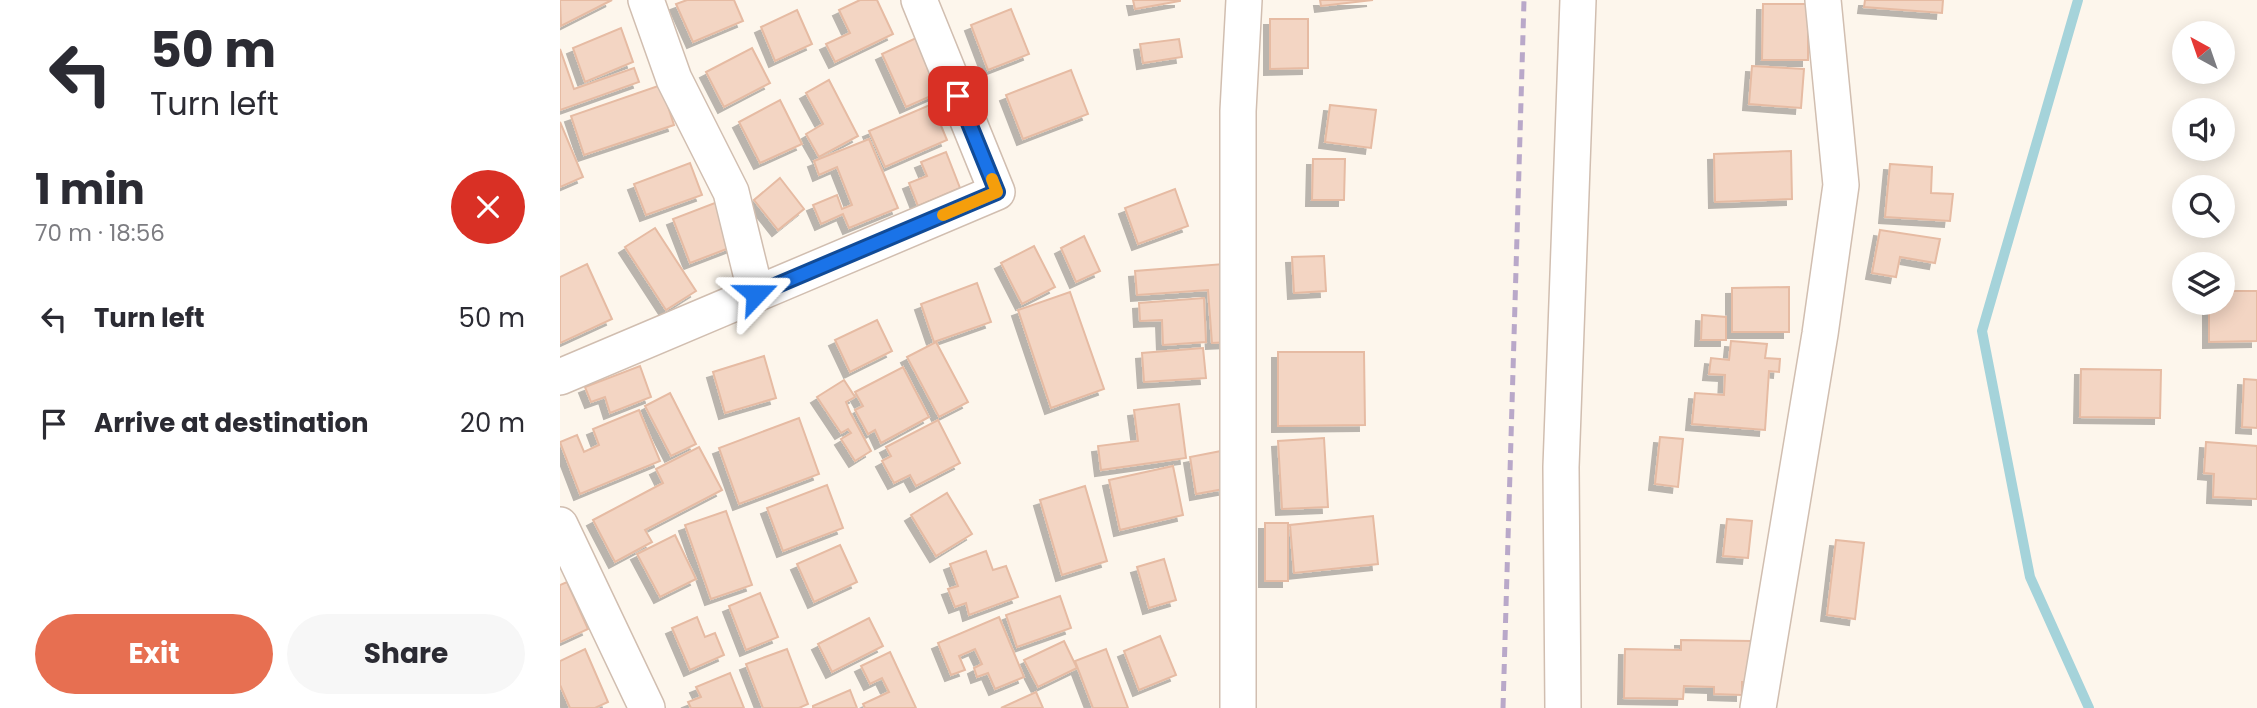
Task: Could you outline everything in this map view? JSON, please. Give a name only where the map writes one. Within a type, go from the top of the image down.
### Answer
[{"type":"street","points":[[646,0],[674,79],[731,191],[756,294]]},
{"type":"street","points":[[560,377],[997,192],[919,0]]},
{"type":"street","points":[[1238,708],[1238,111],[1244,0]]},
{"type":"street","points":[[1563,708],[1561,467],[1578,0]]},
{"type":"street","points":[[1758,708],[1841,185],[1823,0]]},
{"type":"street","points":[[560,525],[646,708]]},
{"type":"building","points":[[560,0],[612,0],[561,26]]},
{"type":"building","points":[[687,0],[734,0],[743,21],[693,42],[676,4]]},
{"type":"building","points":[[860,0],[877,0],[893,34],[835,62],[826,44],[850,33],[839,10]]},
{"type":"building","points":[[1133,0],[1180,0],[1180,1],[1135,9]]},
{"type":"building","points":[[1320,0],[1373,0],[1321,6]]},
{"type":"building","points":[[1865,0],[1943,0],[1942,13],[1864,7]]},
{"type":"building","points":[[1763,4],[1808,4],[1808,60],[1762,60]]},
{"type":"building","points":[[1011,9],[1029,54],[988,70],[971,25]]},
{"type":"building","points":[[797,10],[812,44],[775,61],[761,27]]},
{"type":"building","points":[[1270,19],[1308,19],[1308,68],[1270,69]]},
{"type":"building","points":[[621,28],[633,62],[585,82],[573,48]]},
{"type":"building","points":[[916,38],[940,92],[906,107],[882,54]]},
{"type":"building","points":[[1179,39],[1182,57],[1143,63],[1140,44]]},
{"type":"building","points":[[752,48],[770,83],[724,107],[706,72]]},
{"type":"building","points":[[560,49],[574,89],[634,68],[639,82],[560,110]]},
{"type":"building","points":[[1752,66],[1804,69],[1801,108],[1749,104]]},
{"type":"building","points":[[1071,70],[1088,114],[1023,139],[1006,95]]},
{"type":"building","points":[[829,80],[858,136],[819,157],[806,134],[823,124],[806,93]]},
{"type":"building","points":[[661,85],[674,125],[584,155],[571,116]]},
{"type":"building","points":[[780,100],[802,144],[760,163],[739,122]]},
{"type":"building","points":[[932,104],[947,140],[885,167],[869,131]]},
{"type":"building","points":[[1330,105],[1376,110],[1371,148],[1325,142]]},
{"type":"building","points":[[560,122],[583,177],[560,187]]},
{"type":"building","points":[[869,139],[898,208],[849,228],[843,214],[821,224],[813,205],[837,195],[842,209],[852,205],[837,167],[819,175],[814,161]]},
{"type":"building","points":[[1791,151],[1792,199],[1715,202],[1714,154]]},
{"type":"building","points":[[946,152],[960,188],[918,206],[909,183],[927,176],[921,162]]},
{"type":"building","points":[[1313,159],[1345,159],[1344,200],[1312,200]]},
{"type":"building","points":[[690,163],[702,195],[646,215],[634,184]]},
{"type":"building","points":[[1890,164],[1932,167],[1931,193],[1953,194],[1950,221],[1885,217]]},
{"type":"building","points":[[780,178],[804,209],[778,230],[754,200]]},
{"type":"building","points":[[1175,189],[1188,226],[1138,244],[1125,208]]},
{"type":"building","points":[[720,201],[737,245],[690,263],[673,219]]},
{"type":"building","points":[[655,228],[696,291],[666,310],[625,247]]},
{"type":"building","points":[[1880,230],[1940,239],[1935,263],[1900,257],[1896,277],[1872,273]]},
{"type":"building","points":[[1084,236],[1100,271],[1076,282],[1061,248]]},
{"type":"building","points":[[1034,246],[1055,287],[1022,304],[1001,263]]},
{"type":"building","points":[[1324,256],[1326,291],[1294,293],[1292,257]]},
{"type":"building","points":[[587,264],[612,319],[560,343],[560,277]]},
{"type":"building","points":[[1224,264],[1230,342],[1212,343],[1208,290],[1137,295],[1135,271]]},
{"type":"building","points":[[977,283],[991,322],[934,342],[921,304]]},
{"type":"building","points":[[1789,287],[1789,332],[1732,332],[1732,288]]},
{"type":"building","points":[[2235,291],[2257,291],[2257,341],[2209,342],[2209,315],[2235,315]]},
{"type":"building","points":[[1070,292],[1104,389],[1051,408],[1018,310]]},
{"type":"building","points":[[1204,298],[1206,342],[1163,345],[1162,320],[1140,321],[1139,303]]},
{"type":"building","points":[[1702,315],[1726,317],[1726,340],[1701,340]]},
{"type":"building","points":[[877,320],[892,351],[850,372],[835,340]]},
{"type":"building","points":[[1731,341],[1767,344],[1765,358],[1780,359],[1779,372],[1769,371],[1765,430],[1692,424],[1695,393],[1724,395],[1725,375],[1709,374],[1711,358],[1729,360]]},
{"type":"building","points":[[936,342],[968,402],[939,417],[907,357]]},
{"type":"building","points":[[1203,348],[1206,378],[1144,382],[1142,353]]},
{"type":"building","points":[[1278,352],[1364,352],[1365,425],[1278,426]]},
{"type":"building","points":[[764,356],[776,398],[725,413],[713,372]]},
{"type":"building","points":[[640,366],[651,397],[610,413],[605,397],[591,402],[585,387]]},
{"type":"building","points":[[903,367],[929,417],[881,443],[875,430],[868,434],[855,410],[863,406],[855,392]]},
{"type":"building","points":[[2081,369],[2161,370],[2160,418],[2080,417]]},
{"type":"building","points":[[2244,379],[2257,380],[2257,428],[2242,427]]},
{"type":"building","points":[[844,380],[855,397],[846,402],[871,451],[855,461],[841,439],[851,433],[848,429],[841,433],[817,397]]},
{"type":"building","points":[[670,393],[696,444],[671,456],[645,406]]},
{"type":"building","points":[[1179,404],[1186,458],[1101,470],[1098,446],[1138,441],[1134,410]]},
{"type":"building","points":[[639,410],[660,461],[580,494],[560,442],[577,435],[584,452],[599,445],[593,429]]},
{"type":"building","points":[[799,418],[819,474],[739,504],[719,448]]},
{"type":"building","points":[[938,420],[960,463],[916,486],[910,475],[894,483],[882,461],[891,456],[886,447]]},
{"type":"building","points":[[1660,437],[1683,439],[1678,487],[1655,484]]},
{"type":"building","points":[[1324,438],[1328,507],[1282,509],[1278,441]]},
{"type":"building","points":[[2206,442],[2257,446],[2257,499],[2213,497],[2214,474],[2204,473]]},
{"type":"building","points":[[699,447],[722,490],[645,530],[652,542],[615,562],[593,520],[663,483],[656,469]]},
{"type":"building","points":[[1221,451],[1224,489],[1196,494],[1190,457]]},
{"type":"building","points":[[1173,466],[1183,515],[1120,530],[1109,480]]},
{"type":"building","points":[[827,485],[843,528],[783,551],[767,508]]},
{"type":"building","points":[[1085,486],[1107,561],[1062,575],[1040,500]]},
{"type":"building","points":[[947,493],[972,534],[936,556],[911,515]]},
{"type":"building","points":[[726,511],[752,585],[711,599],[685,525]]},
{"type":"building","points":[[1373,516],[1378,564],[1294,573],[1290,525]]},
{"type":"building","points":[[1727,519],[1752,521],[1748,558],[1723,556]]},
{"type":"building","points":[[1265,523],[1288,523],[1288,581],[1265,581]]},
{"type":"building","points":[[675,535],[696,579],[660,597],[637,554]]},
{"type":"building","points":[[1836,540],[1864,543],[1855,619],[1827,615]]},
{"type":"building","points":[[840,545],[857,582],[814,602],[797,564]]},
{"type":"building","points":[[986,551],[993,570],[1006,566],[1018,597],[969,615],[966,603],[955,607],[948,589],[958,586],[950,564]]},
{"type":"building","points":[[1164,559],[1176,600],[1149,608],[1137,567]]},
{"type":"building","points":[[567,582],[588,629],[560,642],[560,585]]},
{"type":"building","points":[[760,593],[778,637],[746,650],[729,606]]},
{"type":"building","points":[[1060,596],[1071,628],[1017,647],[1006,615]]},
{"type":"building","points":[[697,617],[705,637],[715,633],[724,655],[690,670],[672,628]]},
{"type":"building","points":[[999,617],[1024,677],[995,689],[988,673],[977,677],[974,668],[982,664],[975,649],[959,656],[965,670],[951,675],[938,643]]},
{"type":"building","points":[[869,618],[883,646],[832,672],[818,644]]},
{"type":"building","points":[[1160,636],[1176,675],[1139,690],[1124,651]]},
{"type":"building","points":[[1681,640],[1751,641],[1749,682],[1742,682],[1742,695],[1714,694],[1714,687],[1684,686],[1683,699],[1624,698],[1625,649],[1681,650]]},
{"type":"building","points":[[1064,641],[1077,668],[1038,687],[1024,660]]},
{"type":"building","points":[[585,649],[608,702],[595,708],[570,708],[560,685],[560,661]]},
{"type":"building","points":[[787,649],[808,704],[799,708],[763,708],[746,664]]},
{"type":"building","points":[[1106,649],[1128,708],[1093,708],[1075,661]]},
{"type":"building","points":[[890,652],[916,708],[865,708],[863,704],[889,692],[882,678],[870,684],[861,666]]},
{"type":"building","points":[[730,673],[744,708],[691,708],[688,702],[701,697],[696,687]]},
{"type":"building","points":[[850,690],[857,708],[813,708],[813,706]]},
{"type":"building","points":[[1036,692],[1043,708],[1001,708]]},
{"type":"waterway","points":[[2078,0],[1982,331],[2030,577],[2089,708]]},
{"type":"railway","points":[[1503,708],[1524,0]]},
{"type":"slow traffic","points":[[943,215],[997,192],[992,179]]},
{"type":"route","points":[[756,294],[997,192],[958,96]]}]
